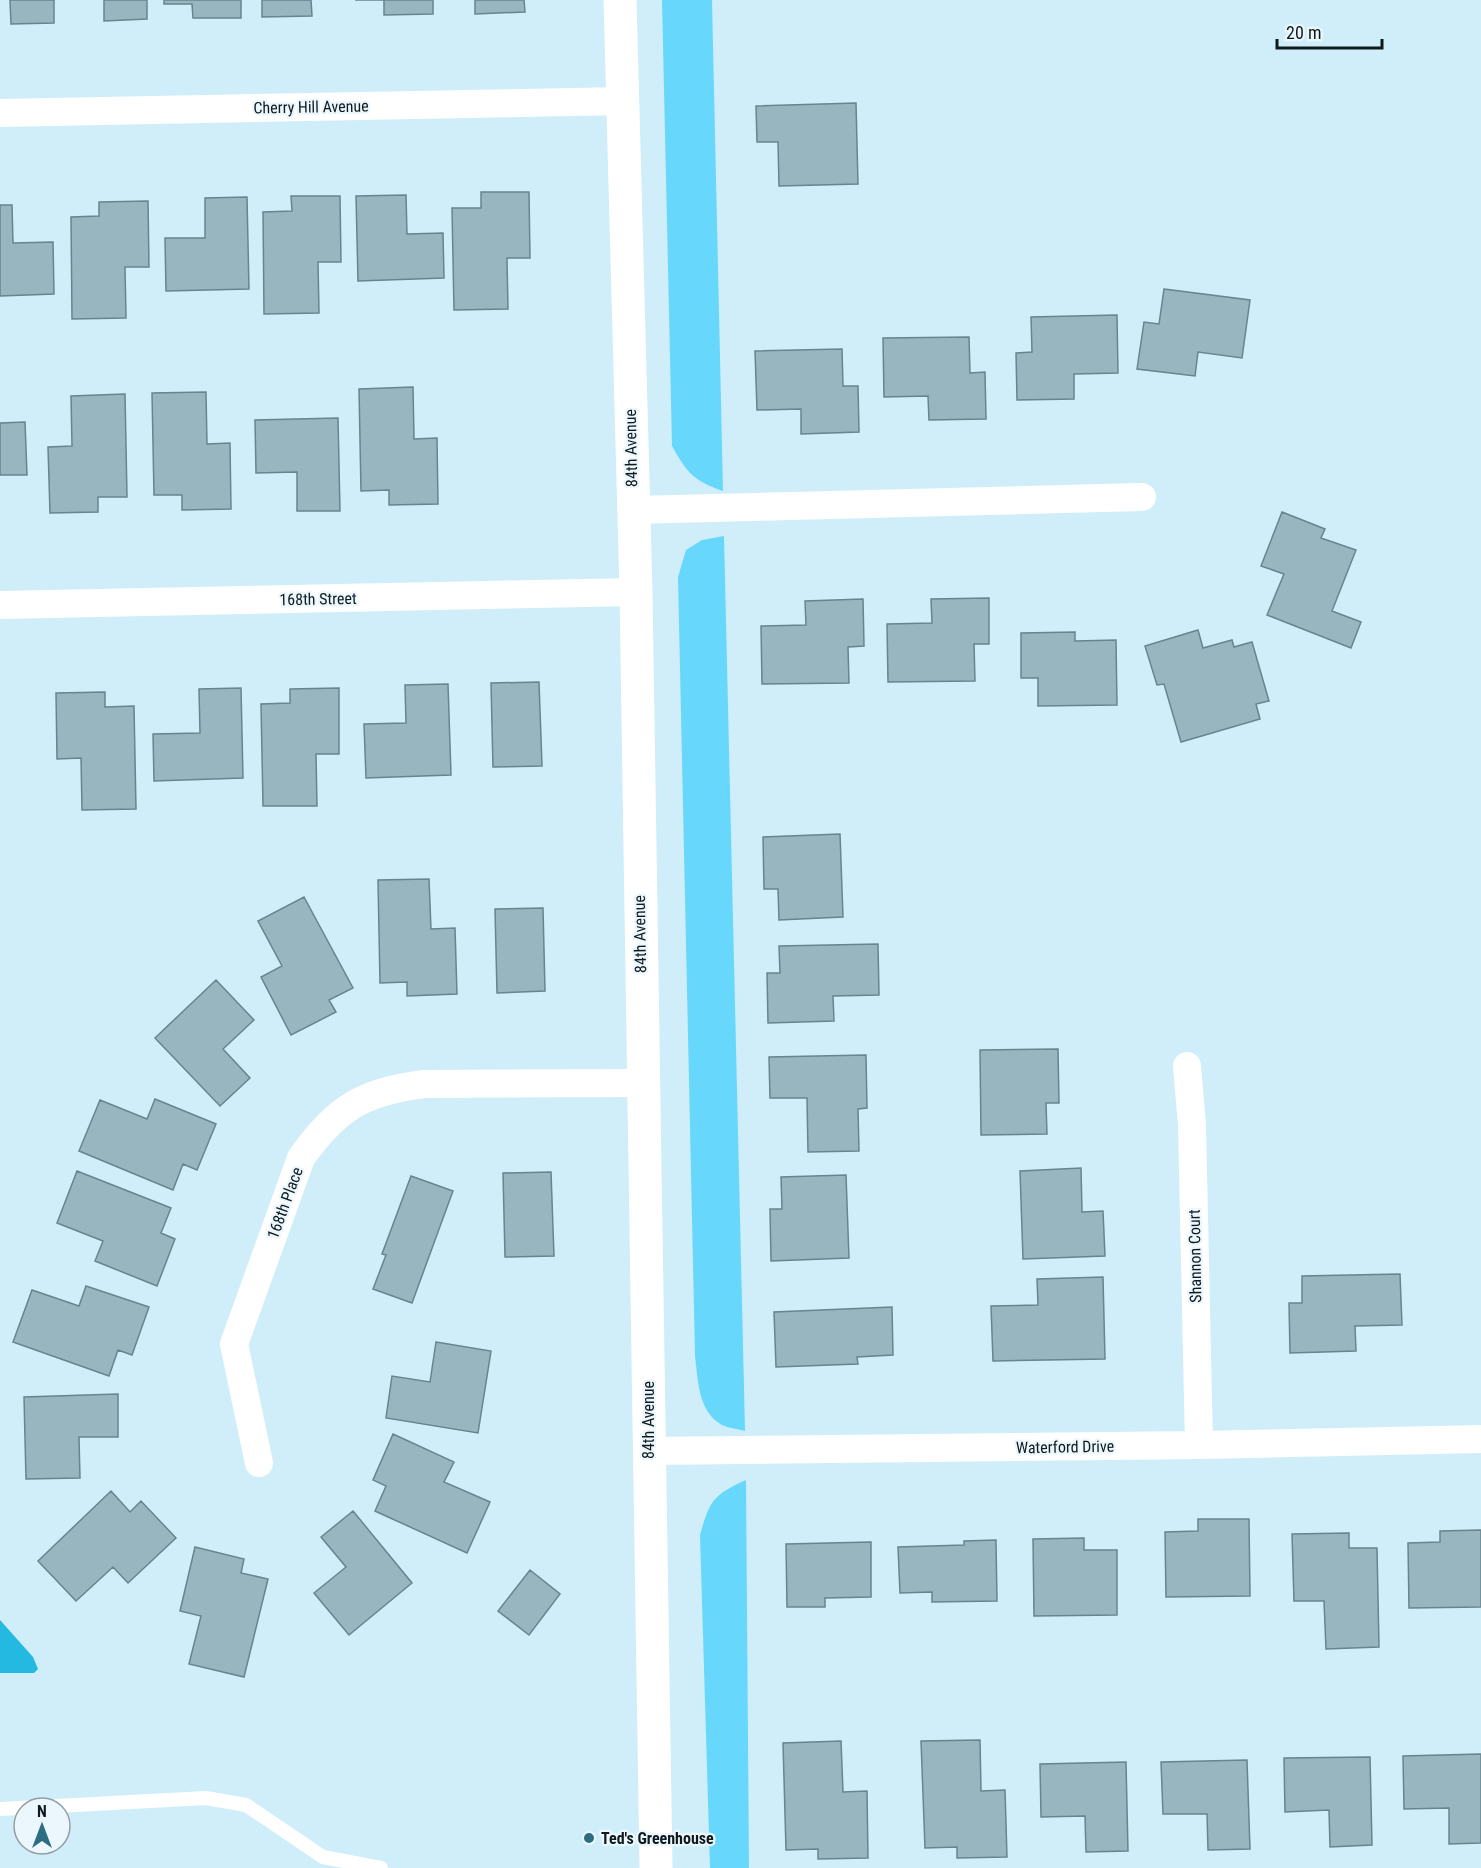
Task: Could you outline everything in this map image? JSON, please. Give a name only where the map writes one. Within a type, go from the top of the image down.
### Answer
[{"type":"street","name":"84th Avenue","points":[[620,0],[636,592],[656,1868]]},
{"type":"street","name":"Cherry Hill Avenue","points":[[0,113],[623,101]]},
{"type":"street","points":[[632,510],[1142,497]]},
{"type":"street","name":"168th Street","points":[[0,605],[636,592]]},
{"type":"street","name":"Shannon Court","points":[[1187,1066],[1192,1125],[1199,1445]]},
{"type":"street","name":"168th Place","points":[[259,1463],[234,1344],[301,1158],[318,1134],[333,1119],[364,1097],[395,1087],[425,1084],[642,1083]]},
{"type":"street","name":"Waterford Drive","points":[[648,1451],[1199,1445],[1481,1438]]},
{"type":"lane","points":[[0,1809],[206,1798],[246,1804],[323,1857],[381,1868]]},
{"type":"shaded area","points":[[662,0],[712,0],[723,491],[705,484],[692,475],[672,446]]},
{"type":"shaded area","points":[[724,536],[745,1431],[722,1425],[708,1412],[701,1395],[695,1356],[678,577],[686,550],[702,540]]},
{"type":"shaded area","points":[[746,1480],[749,1868],[710,1868],[700,1535],[714,1500],[726,1490]]},
{"type":"shaded area","points":[[0,1620],[33,1657],[38,1669],[34,1673],[0,1673]]},
{"type":"building","points":[[10,0],[54,0],[54,23],[11,24]]},
{"type":"building","points":[[104,0],[147,0],[147,19],[104,21]]},
{"type":"building","points":[[164,0],[241,0],[241,18],[193,18],[192,4],[164,4]]},
{"type":"building","points":[[262,0],[311,0],[312,16],[262,17]]},
{"type":"building","points":[[384,0],[433,0],[433,14],[384,15]]},
{"type":"building","points":[[475,0],[524,0],[525,12],[475,14]]},
{"type":"building","points":[[856,103],[858,184],[779,186],[778,142],[757,142],[756,106]]},
{"type":"building","points":[[481,192],[529,192],[530,258],[507,258],[508,309],[454,310],[452,208],[481,208]]},
{"type":"building","points":[[406,195],[407,234],[443,233],[444,278],[358,281],[356,196]]},
{"type":"building","points":[[291,196],[340,196],[341,262],[318,262],[319,313],[264,314],[263,212],[292,211]]},
{"type":"building","points":[[247,197],[249,289],[166,291],[165,238],[205,238],[205,198]]},
{"type":"building","points":[[148,201],[149,267],[125,267],[126,318],[72,319],[71,217],[99,216],[99,202]]},
{"type":"building","points":[[0,205],[12,205],[13,243],[53,242],[54,294],[0,296]]},
{"type":"building","points":[[1164,289],[1250,300],[1242,358],[1198,352],[1195,376],[1137,369],[1144,322],[1159,324]]},
{"type":"building","points":[[1117,315],[1118,373],[1074,374],[1074,399],[1017,400],[1016,353],[1032,352],[1031,317]]},
{"type":"building","points":[[969,337],[970,373],[985,372],[986,419],[929,420],[928,396],[884,397],[883,338]]},
{"type":"building","points":[[842,349],[843,386],[858,386],[859,432],[801,434],[801,409],[757,410],[755,351]]},
{"type":"building","points":[[413,387],[414,439],[437,438],[438,504],[389,505],[389,490],[361,491],[359,389]]},
{"type":"building","points":[[206,392],[207,444],[230,443],[231,509],[182,510],[182,495],[154,495],[152,393]]},
{"type":"building","points":[[125,394],[127,497],[98,497],[98,512],[50,513],[48,447],[72,446],[71,396]]},
{"type":"building","points":[[338,418],[340,511],[297,511],[297,472],[256,473],[255,420]]},
{"type":"building","points":[[25,422],[27,475],[0,475],[0,423]]},
{"type":"building","points":[[1282,512],[1325,529],[1321,538],[1356,550],[1332,611],[1361,622],[1351,648],[1267,615],[1284,574],[1261,566]]},
{"type":"building","points":[[989,598],[989,644],[974,644],[975,681],[888,682],[887,624],[932,623],[931,599]]},
{"type":"building","points":[[863,599],[864,646],[848,647],[849,683],[762,684],[761,626],[806,625],[805,601]]},
{"type":"building","points":[[1198,630],[1203,648],[1232,640],[1234,647],[1252,642],[1269,701],[1256,704],[1260,719],[1181,742],[1164,684],[1157,685],[1145,646]]},
{"type":"building","points":[[1075,632],[1075,641],[1116,640],[1117,705],[1038,706],[1038,678],[1021,678],[1021,633]]},
{"type":"building","points":[[539,682],[542,766],[493,767],[491,683]]},
{"type":"building","points":[[448,684],[451,775],[366,778],[364,724],[406,723],[405,685]]},
{"type":"building","points":[[241,688],[243,778],[154,781],[153,734],[200,733],[199,689]]},
{"type":"building","points":[[339,688],[339,754],[316,754],[317,806],[263,806],[261,704],[290,703],[290,689]]},
{"type":"building","points":[[105,692],[105,707],[134,706],[136,809],[82,810],[81,758],[57,759],[56,693]]},
{"type":"building","points":[[840,834],[843,917],[779,920],[778,889],[764,889],[763,837]]},
{"type":"building","points":[[429,879],[431,929],[455,928],[457,994],[407,996],[407,982],[380,983],[378,880]]},
{"type":"building","points":[[304,897],[353,988],[329,1000],[336,1012],[291,1035],[261,977],[282,966],[258,921]]},
{"type":"building","points":[[543,908],[545,991],[497,993],[495,909]]},
{"type":"building","points":[[878,944],[879,995],[833,996],[834,1021],[768,1023],[767,973],[780,973],[779,946]]},
{"type":"building","points":[[216,980],[254,1020],[223,1049],[250,1078],[220,1106],[155,1038]]},
{"type":"building","points":[[1058,1049],[1059,1103],[1046,1103],[1047,1134],[981,1135],[980,1050]]},
{"type":"building","points":[[866,1055],[867,1108],[858,1109],[859,1151],[808,1152],[807,1098],[770,1098],[769,1057]]},
{"type":"building","points":[[155,1099],[216,1124],[197,1170],[183,1164],[173,1190],[79,1151],[100,1100],[147,1119]]},
{"type":"building","points":[[1081,1168],[1082,1212],[1103,1211],[1105,1256],[1023,1259],[1020,1171]]},
{"type":"building","points":[[77,1171],[171,1208],[161,1233],[175,1239],[157,1286],[95,1261],[103,1241],[57,1223]]},
{"type":"building","points":[[551,1172],[554,1256],[505,1257],[503,1173]]},
{"type":"building","points":[[846,1175],[849,1258],[771,1261],[770,1209],[782,1209],[781,1177]]},
{"type":"building","points":[[411,1176],[453,1191],[412,1303],[373,1289],[386,1255],[382,1254]]},
{"type":"building","points":[[1400,1274],[1402,1325],[1355,1326],[1356,1351],[1290,1353],[1289,1303],[1302,1303],[1302,1276]]},
{"type":"building","points":[[1103,1277],[1105,1359],[993,1361],[991,1306],[1038,1305],[1037,1279]]},
{"type":"building","points":[[86,1286],[149,1307],[132,1355],[118,1350],[109,1376],[13,1342],[32,1290],[79,1306]]},
{"type":"building","points":[[892,1307],[893,1355],[857,1357],[858,1364],[776,1367],[774,1312]]},
{"type":"building","points":[[436,1342],[491,1351],[478,1433],[386,1418],[392,1376],[430,1382]]},
{"type":"building","points":[[118,1394],[118,1437],[79,1437],[80,1478],[26,1479],[24,1397]]},
{"type":"building","points":[[393,1434],[454,1462],[444,1482],[490,1502],[467,1553],[375,1511],[386,1486],[373,1480]]},
{"type":"building","points":[[111,1491],[130,1512],[141,1501],[176,1538],[128,1583],[113,1567],[76,1601],[38,1561]]},
{"type":"building","points":[[353,1511],[412,1583],[349,1635],[314,1593],[346,1567],[321,1537]]},
{"type":"building","points":[[1198,1519],[1249,1519],[1250,1596],[1166,1597],[1165,1532],[1198,1531]]},
{"type":"building","points":[[1481,1530],[1481,1607],[1409,1608],[1408,1543],[1440,1542],[1440,1531]]},
{"type":"building","points":[[1349,1533],[1349,1548],[1377,1548],[1379,1647],[1326,1649],[1324,1601],[1294,1601],[1292,1534]]},
{"type":"building","points":[[1084,1538],[1084,1550],[1117,1550],[1117,1615],[1034,1616],[1033,1539]]},
{"type":"building","points":[[996,1540],[997,1601],[932,1602],[932,1592],[900,1593],[898,1547],[964,1545],[964,1541]]},
{"type":"building","points":[[871,1542],[871,1597],[825,1598],[825,1607],[787,1607],[786,1544]]},
{"type":"building","points":[[195,1547],[244,1559],[241,1573],[268,1579],[244,1677],[189,1664],[201,1616],[180,1611]]},
{"type":"building","points":[[530,1570],[560,1594],[529,1635],[498,1611]]},
{"type":"building","points":[[980,1740],[981,1791],[1005,1790],[1007,1857],[957,1858],[957,1847],[925,1848],[921,1741]]},
{"type":"building","points":[[841,1741],[843,1792],[867,1791],[868,1858],[818,1859],[818,1849],[786,1850],[783,1743]]},
{"type":"building","points":[[1481,1754],[1481,1843],[1449,1844],[1449,1808],[1404,1809],[1403,1756]]},
{"type":"building","points":[[1370,1757],[1372,1845],[1330,1847],[1329,1810],[1285,1812],[1284,1758]]},
{"type":"building","points":[[1247,1760],[1250,1849],[1208,1850],[1207,1814],[1163,1814],[1161,1762]]},
{"type":"building","points":[[1126,1762],[1128,1851],[1086,1852],[1085,1816],[1041,1817],[1040,1764]]},
{"type":"place","name":"Ted's Greenhouse","points":[[589,1838]]}]
